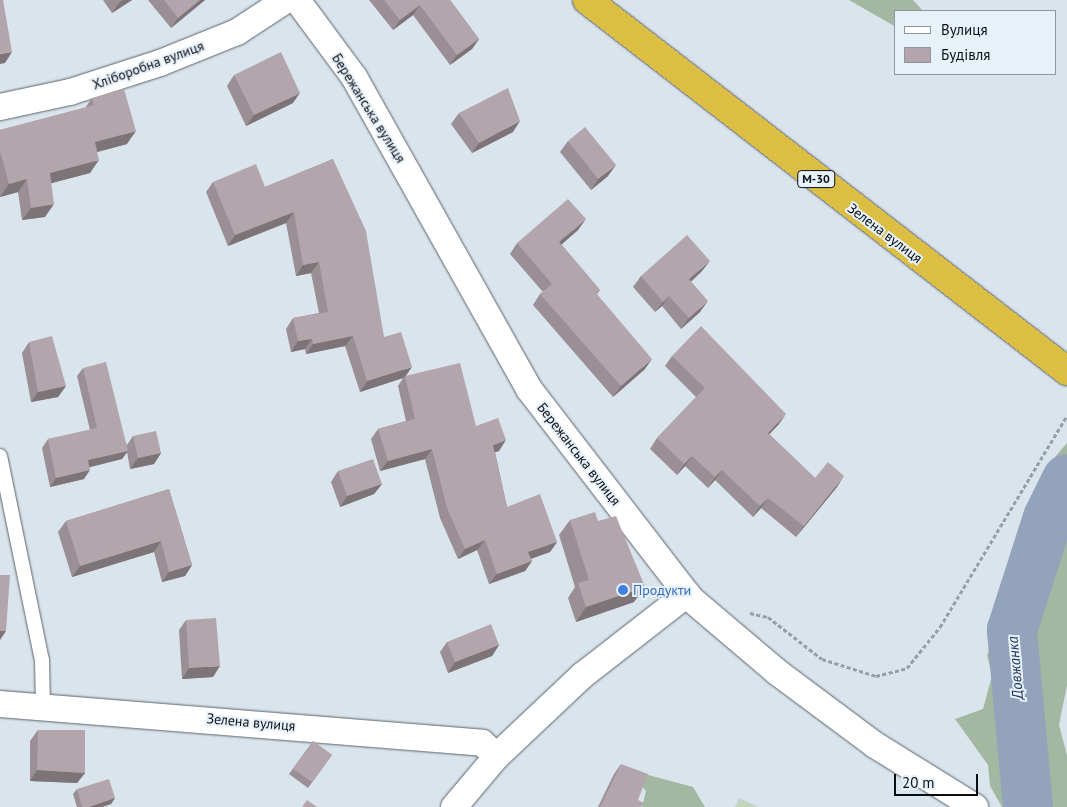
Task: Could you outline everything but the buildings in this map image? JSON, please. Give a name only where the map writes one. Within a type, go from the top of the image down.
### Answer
[{"type":"highway","name":"Зелена вулиця","points":[[587,0],[1057,364]]},
{"type":"street","name":"Хліборобна вулиця","points":[[0,107],[70,92],[160,63],[236,32],[286,0]]},
{"type":"street","name":"Бережанська вулиця","points":[[297,0],[354,77],[529,389],[687,594],[722,626],[875,745],[974,807]]},
{"type":"street","points":[[454,807],[498,756],[583,675],[687,594]]},
{"type":"street","name":"Зелена вулиця","points":[[0,704],[43,709],[215,718],[482,743],[498,756]]},
{"type":"lane","points":[[0,456],[42,660],[43,709]]},
{"type":"path","points":[[722,626],[750,613],[768,617],[822,659],[876,676],[907,668],[940,627],[1067,416]]},
{"type":"green space","points":[[849,0],[913,0],[922,10],[894,10],[894,26]]},
{"type":"green space","points":[[1067,443],[1067,685],[1059,725],[1067,755],[1067,807],[1002,807],[990,786],[988,765],[955,719],[983,709],[992,676],[987,655],[995,637],[1021,627],[1028,611],[1016,582],[1035,532],[1028,512],[1050,463]]},
{"type":"green space","points":[[626,769],[693,787],[705,807],[642,807],[646,791]]},
{"type":"green space","points":[[739,798],[758,807],[735,807]]},
{"type":"waterway","name":"Довжанка","points":[[1028,807],[1012,630],[1048,518],[1067,479]]},
{"type":"place","name":"Продукти","points":[[623,590]]}]
